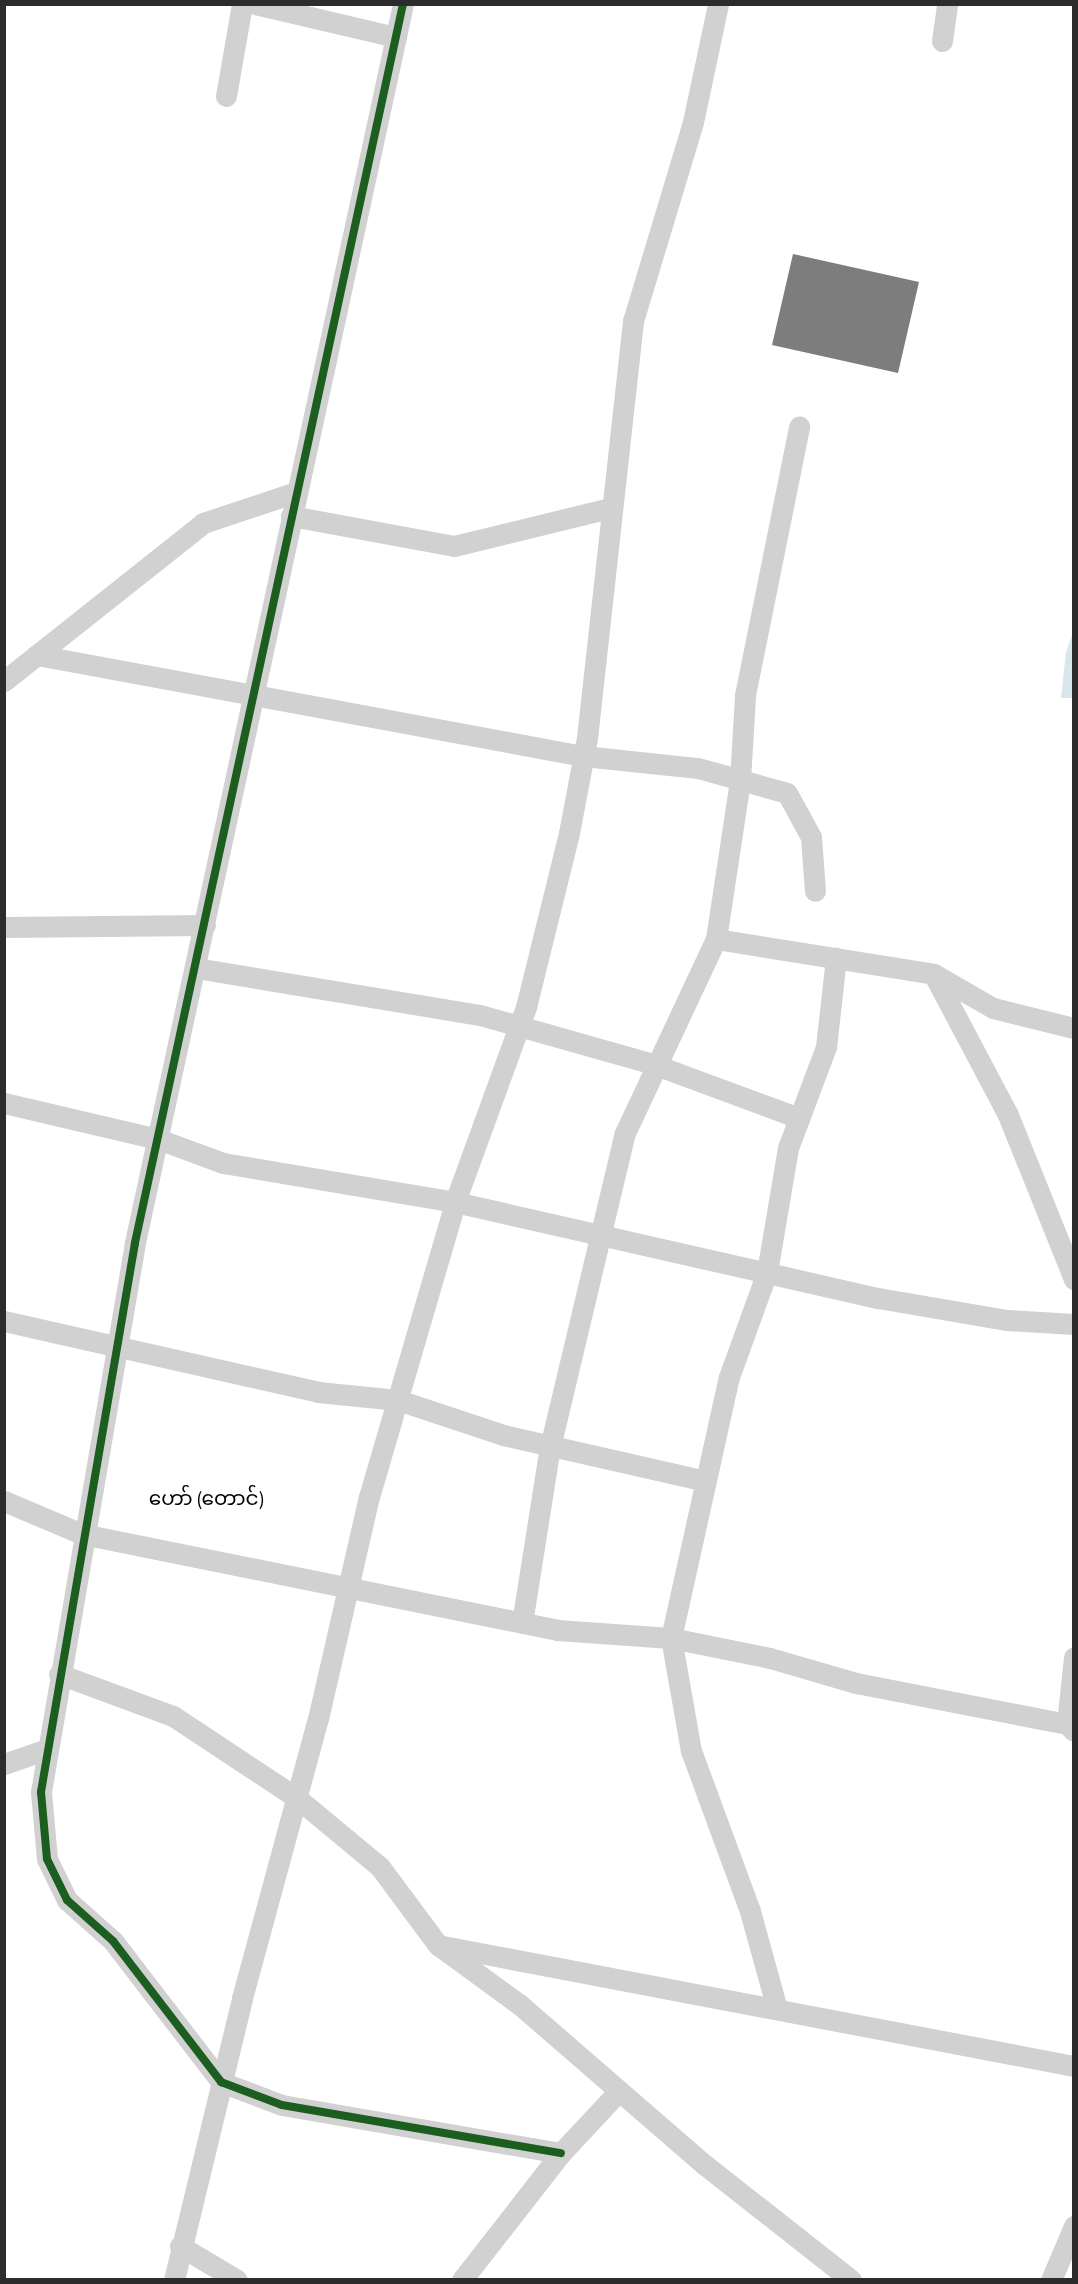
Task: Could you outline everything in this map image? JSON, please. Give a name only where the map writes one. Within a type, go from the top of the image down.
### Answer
[{"type":"street","points":[[226,96],[242,4]]},
{"type":"street","points":[[255,4],[396,37]]},
{"type":"street","points":[[403,4],[158,1139],[82,1534],[41,1792],[47,1858],[68,1900],[113,1941],[221,2082],[282,2105],[561,2153]]},
{"type":"street","points":[[174,2280],[180,2246],[221,2082],[297,1798],[347,1589],[455,1202],[519,1024],[584,756],[610,508],[633,321],[693,122],[718,4]]},
{"type":"street","points":[[942,40],[947,4]]},
{"type":"street","points":[[522,1623],[550,1447],[625,1133],[653,1064],[716,939],[740,780],[745,695],[799,426]]},
{"type":"street","points":[[4,681],[203,522],[296,492]]},
{"type":"street","points":[[291,516],[454,546],[610,508]]},
{"type":"street","points":[[37,655],[256,692],[584,756],[698,768],[787,793],[811,837],[815,891]]},
{"type":"street","points":[[4,927],[205,926]]},
{"type":"street","points":[[716,939],[934,974],[993,1008],[1074,1028]]},
{"type":"street","points":[[777,2009],[750,1911],[691,1750],[671,1638],[729,1377],[767,1272],[788,1148],[826,1047],[836,958]]},
{"type":"street","points":[[196,968],[519,1024],[653,1064],[799,1118]]},
{"type":"street","points":[[934,974],[1008,1115],[1074,1279]]},
{"type":"street","points":[[4,1103],[158,1139],[223,1163],[455,1202],[602,1233],[767,1272],[1007,1320],[1074,1324]]},
{"type":"street","points":[[4,1321],[116,1348],[224,1367],[318,1392],[399,1401],[550,1447],[706,1481]]},
{"type":"street","points":[[4,1501],[82,1534],[522,1623],[671,1638],[770,1658],[856,1683],[1070,1728],[1074,1657]]},
{"type":"street","points":[[59,1674],[173,1716],[297,1798],[380,1867],[438,1945],[519,2004],[618,2092],[851,2280]]},
{"type":"street","points":[[4,1764],[47,1749]]},
{"type":"street","points":[[438,1945],[1074,2066]]},
{"type":"street","points":[[462,2280],[561,2153],[618,2092]]},
{"type":"street","points":[[1051,2280],[1074,2226]]},
{"type":"street","points":[[180,2246],[237,2280]]},
{"type":"shaded area","points":[[1073,633],[1073,698],[1061,698],[1066,652]]},
{"type":"building","points":[[793,254],[919,282],[898,373],[772,345]]},
{"type":"cycle path","points":[[403,4],[135,1243],[41,1792],[47,1859],[67,1900],[113,1941],[221,2082],[282,2105],[561,2153]]},
{"type":"district","name":"ဟော် (တောင်)","points":[[206,1498]]}]
